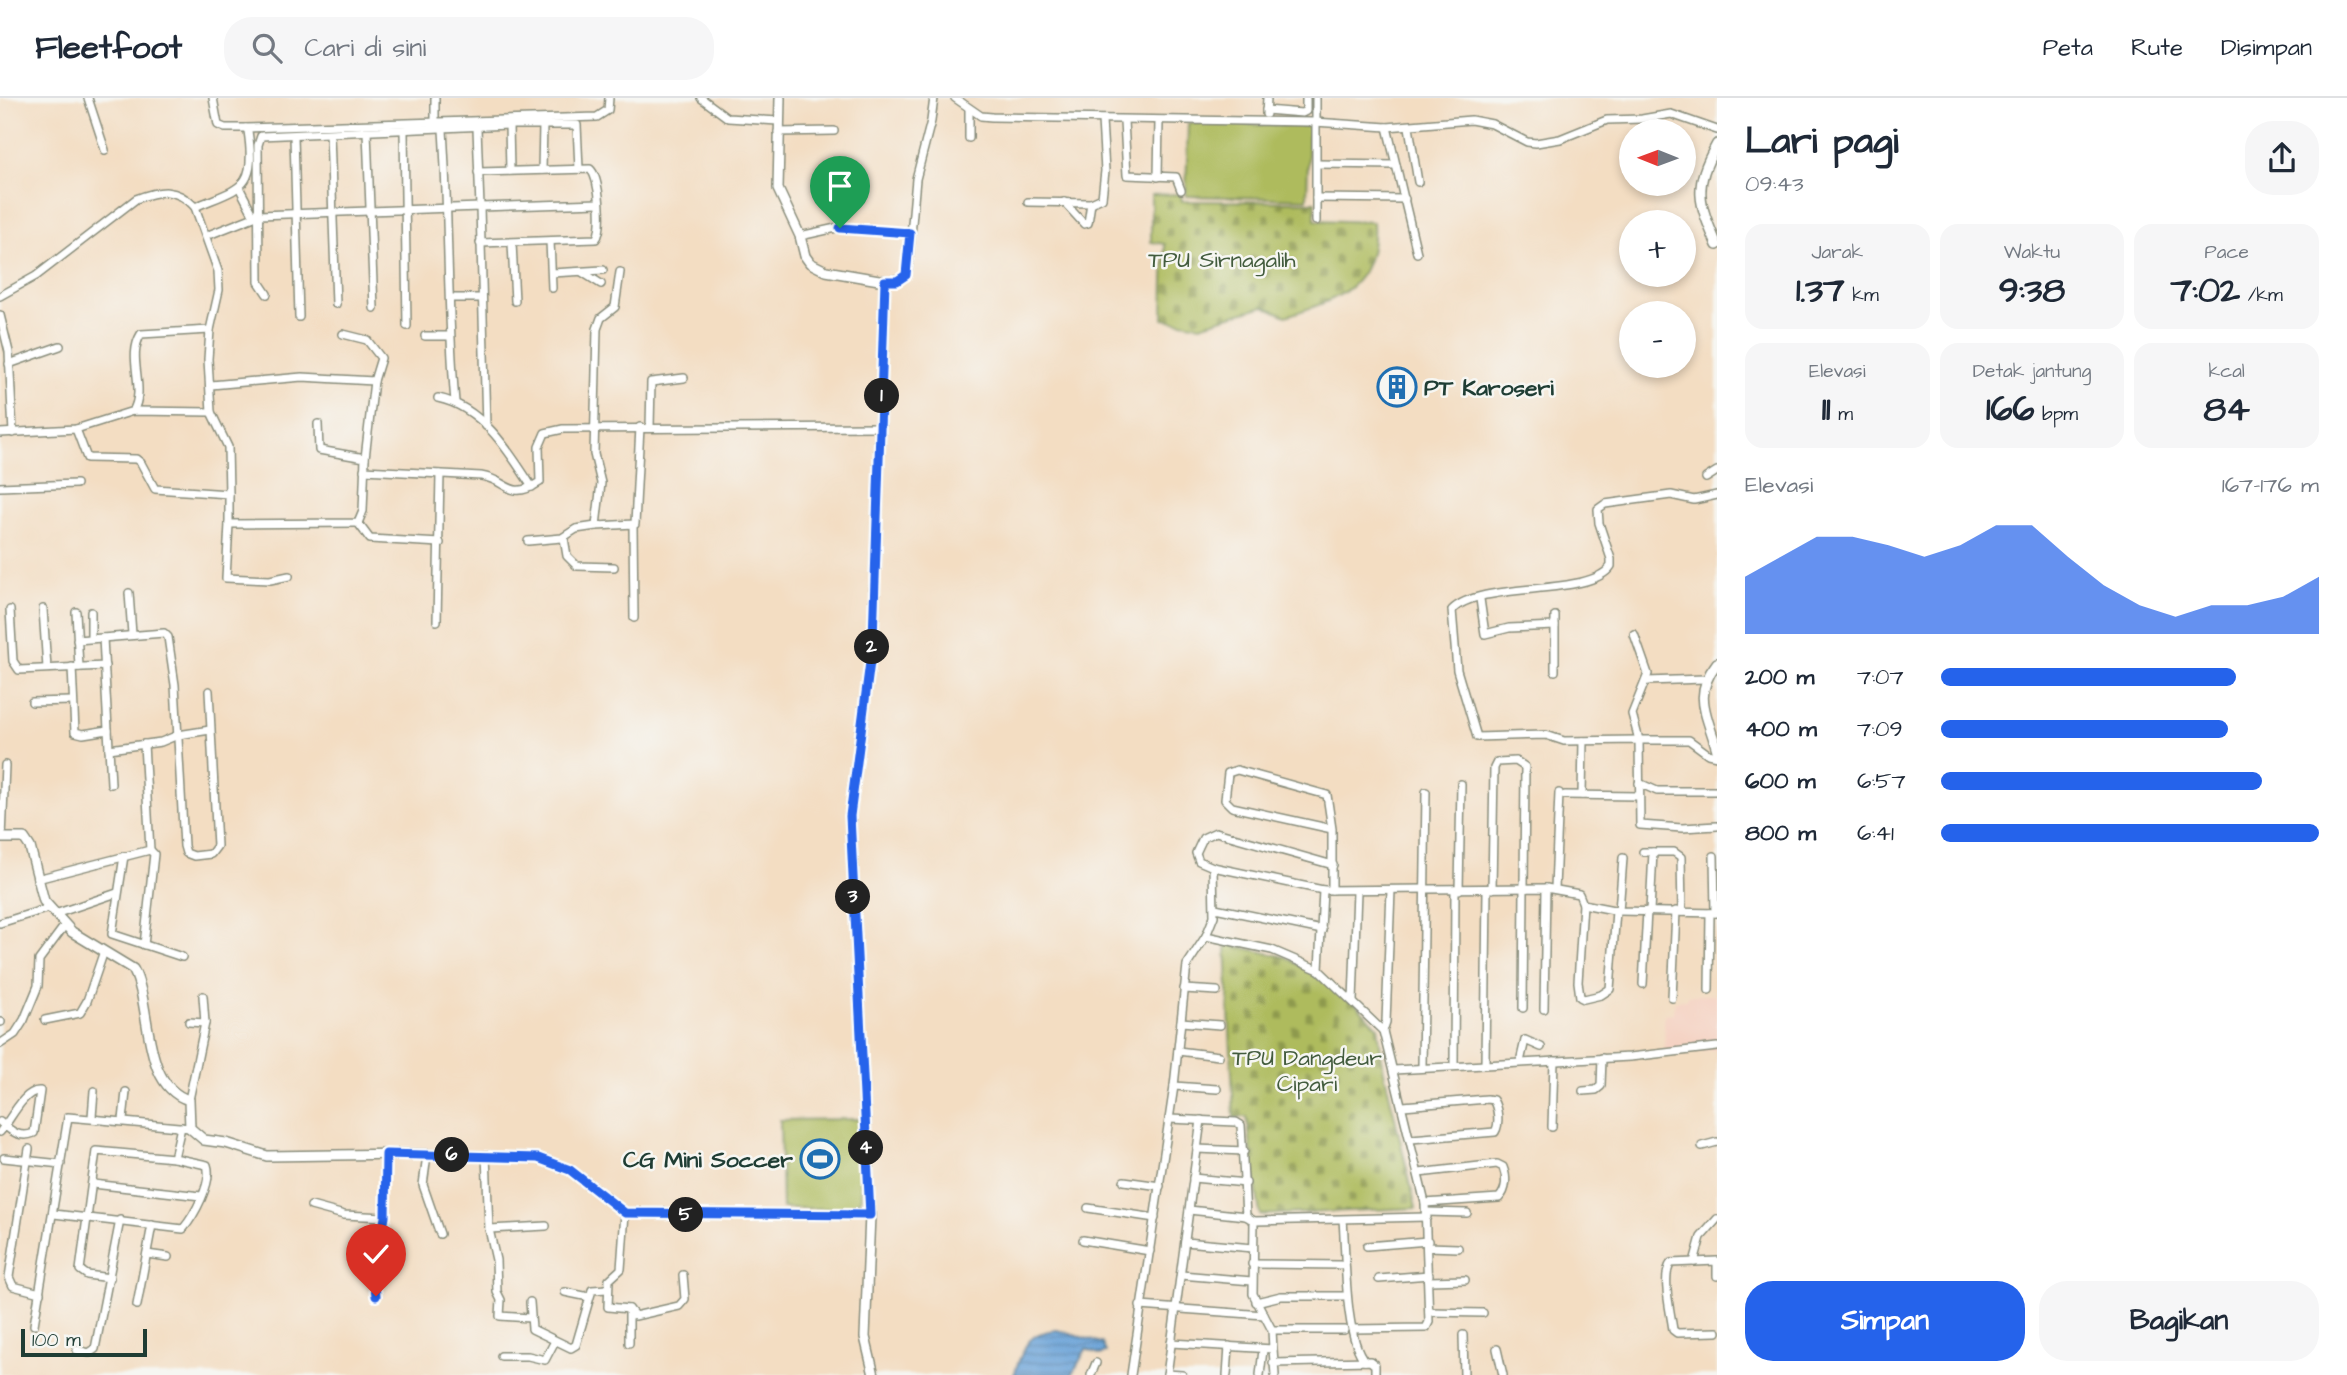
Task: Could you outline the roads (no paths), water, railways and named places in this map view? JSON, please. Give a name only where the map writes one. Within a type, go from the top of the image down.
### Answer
[{"type":"street","points":[[88,98],[105,150]]},
{"type":"street","points":[[213,98],[218,125],[225,128],[597,117],[608,110],[609,98]]},
{"type":"street","points":[[435,98],[435,122]]},
{"type":"street","points":[[701,98],[728,118],[778,121]]},
{"type":"street","points":[[779,98],[780,199],[800,236],[805,256],[810,263],[833,273],[885,281],[897,281],[906,275],[916,179],[934,98]]},
{"type":"street","points":[[955,98],[969,109],[992,117],[1315,122],[1387,127],[1471,120],[1492,124],[1527,142],[1536,143],[1559,139],[1607,120],[1642,119],[1671,114],[1717,130]]},
{"type":"street","points":[[1265,122],[1267,98]]},
{"type":"street","points":[[1266,110],[1302,113],[1306,111],[1306,98]]},
{"type":"street","points":[[1316,98],[1316,220]]},
{"type":"street","points":[[969,109],[969,138]]},
{"type":"street","points":[[1028,202],[1091,202],[1102,198],[1102,120]]},
{"type":"street","points":[[1124,121],[1127,175],[1177,177],[1181,190]]},
{"type":"street","points":[[1158,177],[1159,121]]},
{"type":"street","points":[[509,125],[510,171]]},
{"type":"street","points":[[267,293],[259,282],[257,215],[260,138],[509,125],[578,126],[579,169]]},
{"type":"street","points":[[542,170],[543,125]]},
{"type":"street","points":[[1387,127],[1417,253]]},
{"type":"street","points":[[1409,127],[1418,182]]},
{"type":"street","points":[[195,207],[240,189],[248,170],[249,142],[246,128]]},
{"type":"street","points":[[477,128],[486,426]]},
{"type":"street","points":[[443,130],[449,209],[449,336],[455,402]]},
{"type":"street","points":[[404,131],[407,326]]},
{"type":"street","points":[[778,132],[835,131]]},
{"type":"street","points":[[368,132],[374,308]]},
{"type":"street","points":[[331,134],[336,304]]},
{"type":"street","points":[[294,136],[299,317]]},
{"type":"street","points":[[1717,144],[1704,167],[1698,197],[1717,245]]},
{"type":"street","points":[[1317,164],[1396,165]]},
{"type":"street","points":[[478,172],[579,169],[594,171],[599,203],[598,239],[480,243]]},
{"type":"street","points":[[240,189],[257,215]]},
{"type":"street","points":[[0,296],[36,276],[136,200],[155,192],[171,191],[184,196],[195,207],[218,271],[220,284],[210,330],[211,412],[228,447],[229,524],[226,578],[270,580],[289,576]]},
{"type":"street","points":[[1316,198],[1405,199]]},
{"type":"street","points":[[1064,202],[1084,224],[1088,223],[1091,202]]},
{"type":"street","points":[[211,234],[257,215],[599,203]]},
{"type":"street","points":[[800,236],[836,228],[910,233]]},
{"type":"street","points":[[550,241],[552,288]]},
{"type":"street","points":[[512,243],[515,302]]},
{"type":"street","points":[[552,273],[603,270]]},
{"type":"street","points":[[581,271],[601,284]]},
{"type":"street","points":[[596,526],[601,483],[594,454],[598,324],[615,307],[620,272]]},
{"type":"street","points":[[874,1375],[864,1321],[870,1215],[850,816],[873,639],[885,281]]},
{"type":"street","points":[[451,298],[482,298]]},
{"type":"street","points":[[0,315],[9,364],[13,433]]},
{"type":"street","points":[[133,411],[138,396],[135,347],[141,334],[210,330]]},
{"type":"street","points":[[343,334],[368,340],[381,358],[374,381],[365,458],[363,511],[358,523]]},
{"type":"street","points":[[425,336],[449,336]]},
{"type":"street","points":[[9,364],[60,346]]},
{"type":"street","points":[[211,385],[303,377],[374,381]]},
{"type":"street","points":[[650,427],[651,382],[684,378]]},
{"type":"street","points":[[438,398],[455,402],[486,426],[509,451],[532,487]]},
{"type":"street","points":[[0,433],[76,429],[133,411],[211,412]]},
{"type":"street","points":[[318,424],[319,450],[365,458]]},
{"type":"street","points":[[634,618],[633,525],[638,493],[640,427]]},
{"type":"street","points":[[364,470],[492,477],[507,489],[515,491],[540,482],[539,446],[545,433],[563,429],[880,427]]},
{"type":"street","points":[[76,429],[87,458],[136,459],[155,489],[229,494]]},
{"type":"street","points":[[1706,478],[1717,471]]},
{"type":"street","points":[[437,621],[440,474]]},
{"type":"street","points":[[0,487],[76,484]]},
{"type":"street","points":[[1717,495],[1694,500],[1671,495],[1605,504],[1598,509],[1598,518],[1611,559],[1611,566],[1606,572],[1564,585],[1460,603],[1452,610],[1457,670],[1477,737],[1546,735],[1560,741],[1689,740],[1717,756]]},
{"type":"street","points":[[229,524],[358,523]]},
{"type":"street","points":[[358,523],[370,539],[439,543]]},
{"type":"street","points":[[527,541],[564,538],[576,530],[596,526],[633,525]]},
{"type":"street","points":[[564,538],[566,556],[577,566],[614,567]]},
{"type":"street","points":[[129,593],[132,634]]},
{"type":"street","points":[[1480,599],[1485,634],[1509,628],[1555,626]]},
{"type":"street","points":[[43,609],[47,668]]},
{"type":"street","points":[[10,610],[15,667],[105,666]]},
{"type":"street","points":[[76,612],[77,640],[72,701],[75,732],[83,734],[108,730]]},
{"type":"street","points":[[90,612],[92,638]]},
{"type":"street","points":[[1555,616],[1555,671]]},
{"type":"street","points":[[77,640],[132,634],[164,633],[168,637],[178,735],[184,846],[186,853],[194,856],[215,852],[217,846],[209,691]]},
{"type":"street","points":[[1634,634],[1644,661],[1647,681],[1632,714],[1639,740],[1639,822],[1642,826],[1717,826]]},
{"type":"street","points":[[103,638],[111,784]]},
{"type":"street","points":[[1717,663],[1704,679],[1704,703],[1717,750]]},
{"type":"street","points":[[1647,681],[1704,679]]},
{"type":"street","points":[[32,702],[72,701]]},
{"type":"street","points":[[109,749],[161,743],[178,735],[211,730]]},
{"type":"street","points":[[1582,795],[1583,741]]},
{"type":"street","points":[[144,744],[150,850],[154,854],[144,945]]},
{"type":"street","points":[[1485,1064],[1494,768],[1497,762],[1503,761],[1516,761],[1525,766],[1524,1009]]},
{"type":"street","points":[[5,765],[1,838],[24,838],[30,847],[37,880],[52,911],[65,925],[133,969],[147,1030],[163,1080],[170,1090],[189,1100]]},
{"type":"street","points":[[1319,970],[1327,890],[1333,865],[1332,829],[1329,798],[1323,792],[1237,770],[1228,773],[1225,800],[1229,805],[1332,829]]},
{"type":"street","points":[[1639,783],[1657,791],[1717,791]]},
{"type":"street","points":[[1454,1066],[1461,784]]},
{"type":"street","points":[[1422,1067],[1426,792]]},
{"type":"street","points":[[1555,888],[1562,794],[1639,796]]},
{"type":"street","points":[[1333,865],[1212,832],[1203,838],[1195,856],[1199,861],[1213,867],[1327,890],[1555,888],[1578,894],[1583,904],[1578,982],[1580,997],[1584,999],[1608,993],[1610,989],[1623,858]]},
{"type":"street","points":[[37,880],[150,850]]},
{"type":"street","points":[[1643,852],[1674,852],[1681,857],[1672,998]]},
{"type":"street","points":[[1643,984],[1653,852]]},
{"type":"street","points":[[124,856],[112,934],[182,957]]},
{"type":"street","points":[[1709,990],[1714,913],[1714,856]]},
{"type":"street","points":[[1131,1375],[1174,1086],[1184,989],[1192,955],[1206,936],[1215,908],[1213,867]]},
{"type":"street","points":[[1545,1009],[1546,888]]},
{"type":"street","points":[[1383,1031],[1386,1022],[1391,890]]},
{"type":"street","points":[[1353,1001],[1357,891]]},
{"type":"street","points":[[0,923],[117,893]]},
{"type":"street","points":[[1583,904],[1617,911],[1714,913]]},
{"type":"street","points":[[1215,908],[1322,930]]},
{"type":"street","points":[[0,1044],[15,1034],[24,1020],[38,986],[39,960],[65,925]]},
{"type":"street","points":[[1206,936],[1272,950],[1319,970],[1383,1031],[1427,1214],[1429,1312],[1426,1328],[1272,1329]]},
{"type":"street","points":[[45,1020],[80,1013],[87,1002],[104,951]]},
{"type":"street","points":[[1184,989],[1217,991]]},
{"type":"street","points":[[174,1158],[186,1128],[205,1023],[203,996]]},
{"type":"street","points":[[189,1022],[205,1023]]},
{"type":"street","points":[[1181,1023],[1220,1025]]},
{"type":"street","points":[[1520,1062],[1525,1040],[1541,1047]]},
{"type":"street","points":[[1394,1070],[1602,1058],[1717,1047]]},
{"type":"street","points":[[1178,1052],[1219,1056]]},
{"type":"street","points":[[1583,1091],[1596,1090],[1601,1086],[1602,1058]]},
{"type":"street","points":[[1552,1127],[1554,1061]]},
{"type":"street","points":[[1174,1086],[1217,1089]]},
{"type":"street","points":[[40,1091],[34,1133],[18,1135],[2,1127],[29,1094],[40,1091]]},
{"type":"street","points":[[92,1117],[94,1091]]},
{"type":"street","points":[[123,1120],[126,1092]]},
{"type":"street","points":[[1403,1106],[1491,1099],[1496,1107],[1497,1128],[1494,1132],[1411,1139]]},
{"type":"street","points":[[34,1325],[68,1117],[92,1117],[186,1128],[204,1140],[226,1143],[267,1156],[386,1154],[538,1158],[558,1165],[586,1181],[625,1213],[870,1215]]},
{"type":"street","points":[[1169,1119],[1236,1122],[1241,1125],[1246,1216]]},
{"type":"street","points":[[1182,1375],[1167,1375],[1201,1120]]},
{"type":"street","points":[[97,1142],[80,1270],[87,1275],[110,1278]]},
{"type":"street","points":[[1702,1146],[1717,1142]]},
{"type":"street","points":[[29,1149],[9,1277],[13,1286],[40,1293]]},
{"type":"street","points":[[1197,1149],[1244,1151]]},
{"type":"street","points":[[54,1214],[183,1229],[201,1196],[208,1174],[207,1165],[174,1158],[96,1151]]},
{"type":"street","points":[[376,1296],[374,1274],[385,1217],[386,1154]]},
{"type":"street","points":[[427,1155],[423,1185],[440,1234]]},
{"type":"street","points":[[486,1155],[489,1229],[496,1260],[497,1292],[501,1300],[500,1317],[530,1318]]},
{"type":"street","points":[[4,1157],[61,1164]]},
{"type":"street","points":[[1419,1173],[1497,1164],[1503,1167],[1505,1173],[1505,1187],[1499,1198],[1425,1203]]},
{"type":"street","points":[[1193,1178],[1246,1183]]},
{"type":"street","points":[[1124,1181],[1160,1186]]},
{"type":"street","points":[[93,1184],[201,1196]]},
{"type":"street","points":[[311,1206],[344,1215],[385,1217]]},
{"type":"street","points":[[1088,1208],[1155,1218]]},
{"type":"street","points":[[1189,1210],[1246,1216],[1254,1221],[1343,1220],[1467,1213]]},
{"type":"street","points":[[625,1213],[621,1269],[608,1280],[608,1307],[629,1309],[635,1316],[684,1303],[683,1275]]},
{"type":"street","points":[[1694,1262],[1701,1237],[1717,1219]]},
{"type":"street","points":[[77,1350],[89,1353],[95,1349],[120,1220]]},
{"type":"street","points":[[1343,1220],[1348,1330],[1365,1361]]},
{"type":"street","points":[[1254,1221],[1252,1281],[1256,1302],[1272,1329],[1275,1375]]},
{"type":"street","points":[[137,1305],[152,1225]]},
{"type":"street","points":[[489,1229],[546,1226]]},
{"type":"street","points":[[1083,1240],[1150,1251]]},
{"type":"street","points":[[1185,1242],[1252,1248]]},
{"type":"street","points":[[1367,1245],[1428,1244],[1458,1248]]},
{"type":"street","points":[[147,1254],[168,1257]]},
{"type":"street","points":[[1717,1276],[1717,1261],[1671,1263],[1666,1269],[1666,1290],[1670,1298],[1673,1330],[1677,1333],[1717,1332]]},
{"type":"street","points":[[1252,1264],[1340,1265]]},
{"type":"street","points":[[1181,1275],[1252,1281]]},
{"type":"street","points":[[1379,1279],[1465,1280]]},
{"type":"street","points":[[530,1302],[530,1318],[534,1331],[566,1348],[576,1345],[594,1288],[607,1289]]},
{"type":"street","points":[[565,1292],[589,1297]]},
{"type":"street","points":[[1256,1302],[1281,1296],[1343,1296]]},
{"type":"street","points":[[1140,1306],[1264,1315]]},
{"type":"street","points":[[629,1309],[629,1343]]},
{"type":"street","points":[[1429,1312],[1483,1312]]},
{"type":"street","points":[[1463,1335],[1464,1375]]},
{"type":"street","points":[[501,1356],[528,1356],[545,1360],[555,1341]]},
{"type":"street","points":[[1171,1343],[1273,1349]]},
{"type":"street","points":[[1227,1375],[1229,1346]]},
{"type":"street","points":[[1497,1349],[1503,1375]]},
{"type":"street","points":[[1260,1375],[1263,1350]]},
{"type":"street","points":[[1273,1363],[1374,1362],[1375,1375]]},
{"type":"street","points":[[1091,1375],[1096,1363]]},
{"type":"water","points":[[1057,1330],[1102,1343],[1106,1352],[1101,1355],[1086,1349],[1072,1375],[1014,1375],[1023,1350],[1032,1338]]},
{"type":"place","name":"PT Karoseri","points":[[1397,387]]},
{"type":"place","name":"CG Mini Soccer","points":[[820,1159]]},
{"type":"park label","name":"TPU Sirnagalih","points":[[1222,259]]},
{"type":"park label","name":"TPU Dangdeur Cipari","points":[[1307,1070]]}]
